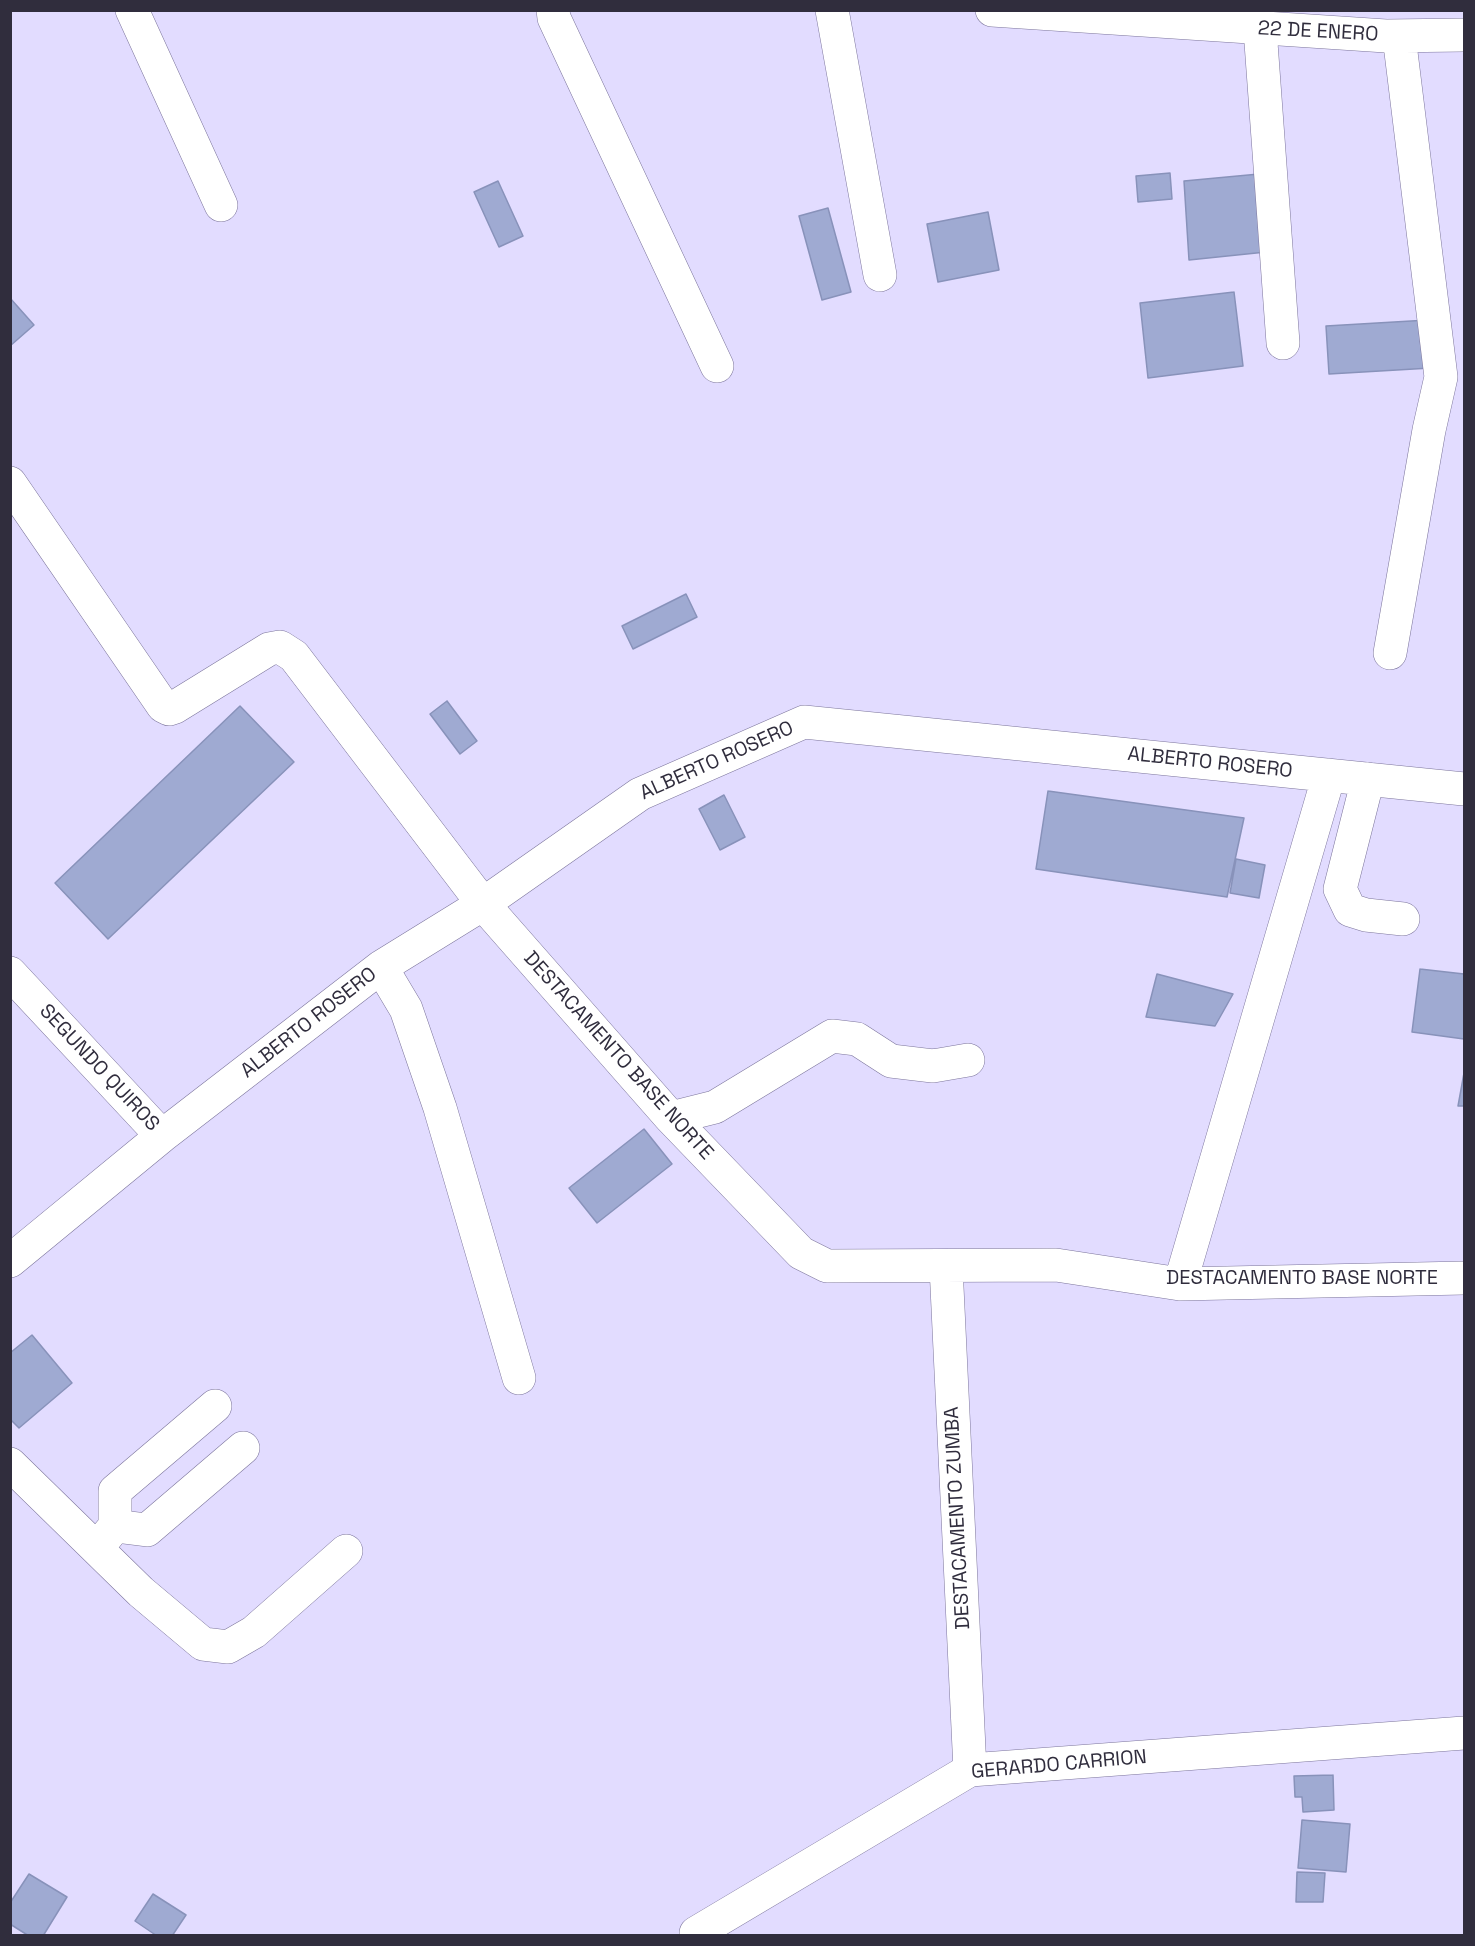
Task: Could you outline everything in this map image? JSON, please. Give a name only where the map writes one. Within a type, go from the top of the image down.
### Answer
[{"type":"street","points":[[132,10],[221,205]]},
{"type":"street","points":[[553,10],[554,18],[717,366]]},
{"type":"street","points":[[832,10],[880,275]]},
{"type":"street","name":"22 DE ENERO","points":[[992,10],[1260,29],[1315,21],[1399,36],[1464,35]]},
{"type":"street","points":[[1260,29],[1283,343]]},
{"type":"street","points":[[1390,653],[1429,430],[1441,378],[1399,36]]},
{"type":"street","name":"DESTACAMENTO BASE NORTE","points":[[10,483],[163,706],[169,709],[175,707],[269,649],[280,647],[294,656],[483,904],[671,1118],[801,1253],[827,1266],[1056,1265],[1180,1284],[1464,1278]]},
{"type":"street","name":"ALBERTO ROSERO","points":[[10,1261],[162,1137],[381,967],[483,904],[640,794],[804,722],[1464,789]]},
{"type":"street","points":[[1180,1284],[1329,775]]},
{"type":"street","points":[[1368,779],[1340,889],[1350,910],[1366,915],[1403,919]]},
{"type":"street","points":[[381,967],[406,1009],[440,1108],[519,1378]]},
{"type":"street","name":"SEGUNDO QUIROS","points":[[10,973],[162,1137]]},
{"type":"street","points":[[671,1118],[715,1107],[832,1036],[857,1039],[891,1061],[933,1066],[968,1060]]},
{"type":"street","name":"DESTACAMENTO ZUMBA","points":[[946,1266],[970,1770]]},
{"type":"street","points":[[106,1537],[115,1491],[215,1406]]},
{"type":"street","points":[[106,1537],[147,1530],[243,1448]]},
{"type":"street","points":[[10,1464],[106,1537],[141,1592],[203,1644],[228,1647],[254,1632],[346,1551]]},
{"type":"street","name":"GERARDO CARRION","points":[[696,1933],[970,1770],[1464,1733]]},
{"type":"building","points":[[1170,173],[1172,199],[1138,202],[1136,176]]},
{"type":"building","points":[[1259,174],[1266,252],[1189,260],[1184,181]]},
{"type":"building","points":[[498,181],[523,236],[499,247],[474,192]]},
{"type":"building","points":[[828,208],[851,292],[822,300],[799,216]]},
{"type":"building","points":[[988,212],[999,270],[938,282],[927,224]]},
{"type":"building","points":[[1234,292],[1243,366],[1148,378],[1140,303]]},
{"type":"building","points":[[10,298],[34,325],[10,346]]},
{"type":"building","points":[[1428,320],[1431,368],[1329,374],[1326,326]]},
{"type":"building","points":[[686,594],[697,617],[633,649],[622,626]]},
{"type":"building","points":[[447,701],[477,741],[460,754],[430,714]]},
{"type":"building","points":[[240,706],[294,762],[108,939],[55,883]]},
{"type":"building","points":[[1048,791],[1244,818],[1227,897],[1036,869]]},
{"type":"building","points":[[724,795],[745,837],[720,850],[699,809]]},
{"type":"building","points":[[1236,859],[1265,865],[1259,898],[1230,893]]},
{"type":"building","points":[[1420,969],[1464,974],[1464,1039],[1412,1032]]},
{"type":"building","points":[[1157,974],[1233,994],[1215,1026],[1146,1017]]},
{"type":"building","points":[[1464,1073],[1464,1106],[1458,1106]]},
{"type":"building","points":[[644,1129],[672,1164],[597,1223],[569,1188]]},
{"type":"building","points":[[32,1335],[72,1383],[19,1428],[10,1419],[10,1353]]},
{"type":"building","points":[[1333,1775],[1334,1810],[1303,1812],[1302,1797],[1295,1797],[1294,1776]]},
{"type":"building","points":[[1302,1820],[1350,1824],[1346,1872],[1298,1868]]},
{"type":"building","points":[[1297,1872],[1325,1873],[1323,1902],[1296,1902]]},
{"type":"building","points":[[29,1874],[67,1897],[43,1936],[29,1936],[10,1924],[10,1903]]},
{"type":"building","points":[[153,1894],[186,1915],[172,1936],[157,1936],[135,1921]]}]
